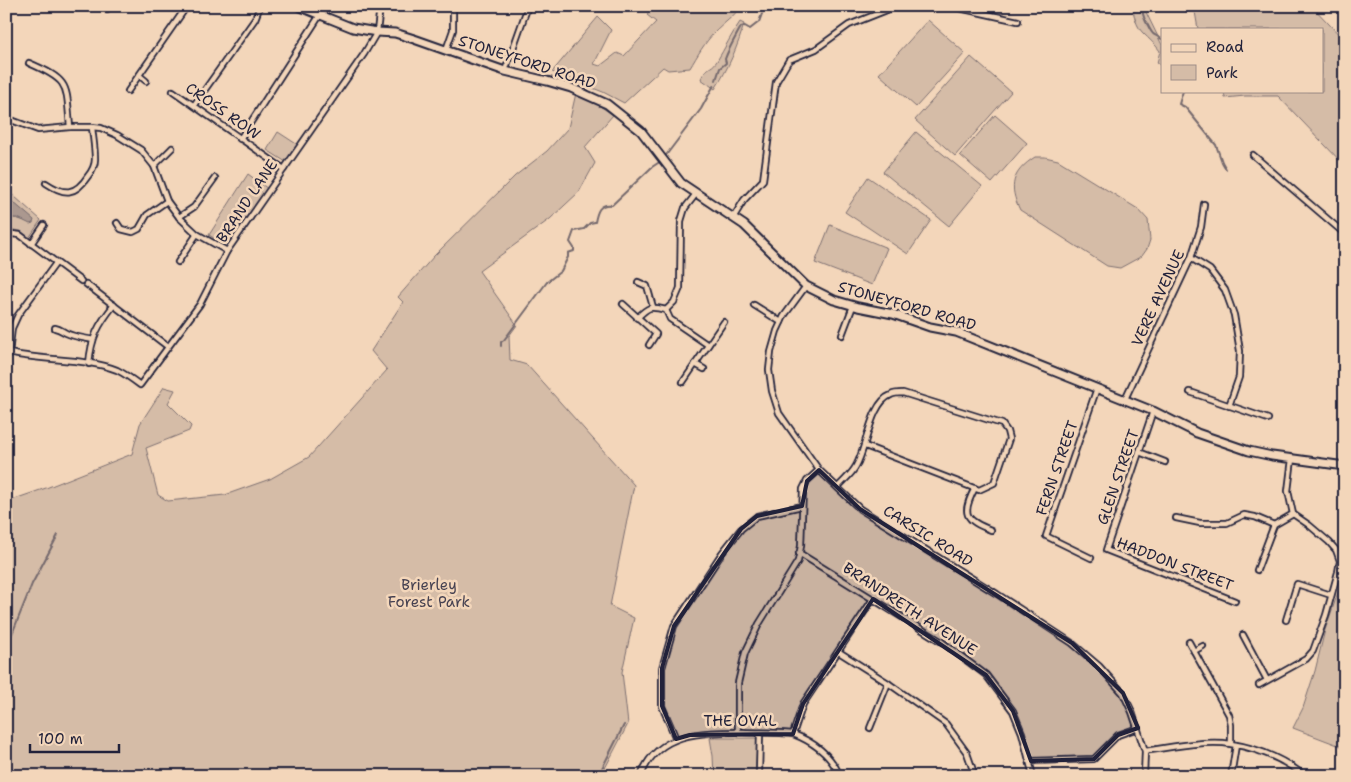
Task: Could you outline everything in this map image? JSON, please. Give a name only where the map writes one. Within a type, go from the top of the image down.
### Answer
[{"type":"main road","name":"STONEYFORD ROAD","points":[[299,6],[353,28],[395,34],[505,71],[547,81],[607,104],[642,131],[681,183],[734,218],[758,238],[806,286],[834,300],[893,314],[930,327],[956,332],[1125,399],[1197,433],[1249,451],[1292,460],[1345,466]]},
{"type":"street","points":[[130,89],[187,6]]},
{"type":"street","points":[[194,105],[255,19],[260,6]]},
{"type":"street","name":"BRAND LANE","points":[[89,364],[114,369],[140,385],[200,304],[227,251],[364,54],[376,32],[380,6]]},
{"type":"street","points":[[446,50],[453,30],[454,6]]},
{"type":"street","points":[[505,71],[528,6]]},
{"type":"street","points":[[734,218],[744,200],[763,180],[776,82],[789,60],[816,49],[849,25],[897,6]]},
{"type":"street","points":[[950,6],[1018,21]]},
{"type":"street","points":[[240,139],[320,16]]},
{"type":"street","points":[[35,66],[38,59]]},
{"type":"street","points":[[29,63],[61,80],[66,89],[70,127]]},
{"type":"street","points":[[140,76],[146,81]]},
{"type":"street","name":"CROSS ROW","points":[[173,91],[284,169]]},
{"type":"street","points":[[6,118],[38,130],[70,127],[101,128],[117,135],[141,150],[154,166],[167,202],[179,217],[197,234],[227,251]]},
{"type":"street","points":[[46,183],[63,192],[75,191],[82,184],[93,168],[95,160],[92,128]]},
{"type":"street","points":[[154,166],[172,148]]},
{"type":"street","points":[[1253,155],[1345,234]]},
{"type":"street","points":[[179,217],[194,207],[215,178]]},
{"type":"street","points":[[666,310],[674,302],[680,288],[681,222],[685,208],[696,194]]},
{"type":"street","points":[[117,223],[121,229],[133,232],[139,229],[147,215],[167,202]]},
{"type":"street","name":"VERE AVENUE","points":[[1125,399],[1191,258],[1204,204]]},
{"type":"street","points":[[31,244],[44,225]]},
{"type":"street","points":[[6,239],[12,234],[18,234],[168,346]]},
{"type":"street","points":[[178,262],[197,234]]},
{"type":"street","points":[[1191,258],[1210,270],[1225,290],[1234,315],[1240,351],[1239,377],[1229,406]]},
{"type":"street","points":[[56,262],[18,315],[12,328],[9,352],[89,364],[93,340],[99,324],[114,305]]},
{"type":"street","points":[[638,282],[647,286],[653,307]]},
{"type":"street","name":"CARSIC ROAD","points":[[806,286],[781,322],[773,341],[771,352],[769,370],[772,391],[783,418],[819,470],[860,509],[1072,643],[1099,666],[1123,693],[1132,712],[1145,751],[1144,776]]},
{"type":"street","points":[[623,304],[656,334],[649,345]]},
{"type":"street","points":[[754,305],[781,322]]},
{"type":"street","points":[[842,335],[853,306]]},
{"type":"street","points":[[637,318],[648,308],[653,307],[666,310]]},
{"type":"street","points":[[666,310],[670,319],[708,345]]},
{"type":"street","points":[[683,382],[724,322]]},
{"type":"street","points":[[55,328],[60,328],[71,335],[93,340]]},
{"type":"street","points":[[695,364],[704,370]]},
{"type":"street","name":"FERN STREET","points":[[1091,558],[1046,536],[1097,388]]},
{"type":"street","points":[[1190,392],[1268,419]]},
{"type":"street","points":[[838,487],[856,468],[865,446],[875,410],[891,395],[902,393],[1002,424],[1007,431],[1009,439],[994,483],[979,490],[865,446]]},
{"type":"street","name":"GLEN STREET","points":[[1106,550],[1153,411]]},
{"type":"street","points":[[1139,452],[1165,462]]},
{"type":"street","points":[[1259,685],[1306,659],[1312,653],[1326,615],[1340,561],[1336,550],[1309,525],[1293,514],[1288,491],[1292,460]]},
{"type":"street","points":[[738,732],[738,683],[745,653],[759,624],[795,567],[801,546],[803,489],[807,481],[819,470]]},
{"type":"street","points":[[975,488],[967,507],[967,513],[975,524],[991,530]]},
{"type":"street","points":[[676,739],[662,706],[662,668],[674,626],[722,553],[741,528],[757,516],[802,506]]},
{"type":"street","points":[[1176,518],[1200,523],[1227,523],[1244,514],[1256,517],[1274,526]]},
{"type":"street","points":[[1257,570],[1274,526],[1293,514]]},
{"type":"street","name":"HADDON STREET","points":[[1106,550],[1235,601]]},
{"type":"street","name":"BRANDRETH AVENUE","points":[[799,553],[942,642],[986,675],[1013,711],[1031,761],[1033,776]]},
{"type":"street","points":[[1286,620],[1297,584],[1331,595]]},
{"type":"street","points":[[793,734],[803,704],[873,599]]},
{"type":"street","points":[[1243,636],[1267,680]]},
{"type":"street","points":[[1189,642],[1229,715],[1231,744]]},
{"type":"street","points":[[1194,651],[1204,646]]},
{"type":"street","points":[[839,652],[888,683],[946,724],[967,753],[975,776]]},
{"type":"street","points":[[870,728],[888,683]]},
{"type":"street","points":[[1031,761],[1094,759],[1118,734],[1138,728]]},
{"type":"street","name":"THE OVAL","points":[[641,776],[655,753],[676,739],[703,733],[738,732],[793,734],[803,738],[817,746],[828,756],[840,776]]},
{"type":"street","points":[[759,774],[760,733]]},
{"type":"street","points":[[1145,751],[1216,743],[1231,744],[1271,754],[1305,776]]},
{"type":"street","points":[[1231,776],[1236,745]]},
{"type":"highlighted area","points":[[819,470],[860,509],[1072,643],[1123,693],[1138,728],[1118,735],[1094,759],[1031,761],[1013,711],[986,675],[873,599],[803,704],[793,734],[690,735],[676,739],[662,706],[662,668],[674,626],[741,529],[757,516],[802,506],[807,481]]},
{"type":"green space","points":[[666,6],[742,6],[711,36],[690,68],[668,70],[663,67],[624,103],[603,92],[552,72],[598,17],[611,30],[594,64],[600,66],[617,53],[624,56],[656,22],[647,15],[653,8]]},
{"type":"green space","points":[[1132,6],[1143,6],[1161,43],[1161,65],[1157,63],[1160,51],[1143,33],[1136,20]]},
{"type":"green space","points":[[1194,6],[1312,6],[1345,41],[1345,166],[1278,96],[1225,98],[1224,92],[1324,92],[1324,28],[1198,28]]},
{"type":"green space","points":[[928,20],[965,53],[916,107],[879,74]]},
{"type":"green space","points":[[740,22],[744,24],[739,41],[715,89],[701,79],[705,72],[717,61]]},
{"type":"green space","points":[[971,57],[1011,92],[955,156],[915,120]]},
{"type":"green space","name":"Brierley Forest Park","points":[[576,93],[613,115],[585,147],[595,163],[579,192],[550,219],[479,271],[517,325],[509,336],[510,360],[527,365],[634,485],[610,606],[634,618],[622,672],[628,724],[601,776],[6,776],[6,502],[132,454],[140,424],[164,387],[175,390],[168,403],[191,426],[189,431],[146,448],[158,495],[168,501],[225,495],[270,479],[309,457],[387,370],[371,351],[403,302],[398,297],[434,256],[515,176],[547,151],[568,128]]},
{"type":"green space","points":[[995,115],[1027,143],[992,183],[960,155]]},
{"type":"green space","points":[[278,132],[298,145],[286,162],[267,150]]},
{"type":"green space","points":[[916,132],[982,186],[949,226],[883,172]]},
{"type":"green space","points":[[1035,157],[1058,160],[1138,209],[1148,220],[1150,240],[1142,256],[1120,268],[1107,266],[1020,210],[1014,194],[1014,180],[1021,168]]},
{"type":"green space","points":[[248,174],[268,189],[231,241],[220,241],[209,235]]},
{"type":"green space","points":[[868,177],[931,220],[908,254],[845,212]]},
{"type":"green space","points":[[6,189],[41,220],[29,238],[21,231],[6,229],[6,218],[34,221],[6,196]]},
{"type":"green space","points":[[830,225],[887,248],[872,285],[815,263]]},
{"type":"green space","points":[[1345,573],[1345,750],[1343,747],[1293,728],[1303,708],[1315,671],[1325,630]]},
{"type":"green space","points":[[710,738],[757,739],[756,768],[758,776],[714,776]]},
{"type":"shaded area","points":[[6,196],[34,220],[33,223],[30,224],[18,218],[6,218]]},
{"type":"waterway","points":[[716,80],[720,68],[726,63],[725,59],[741,27],[745,26],[750,29],[759,22],[763,11],[768,6]]},
{"type":"waterway","points":[[1142,6],[1143,16],[1151,31],[1161,38]]},
{"type":"waterway","points":[[664,158],[701,109],[714,85]]},
{"type":"waterway","points":[[1183,92],[1179,104],[1185,107],[1216,145],[1226,169]]},
{"type":"waterway","points":[[501,346],[501,342],[547,282],[561,271],[568,253],[574,251],[570,242],[574,231],[584,229],[590,223],[595,222],[601,207],[612,205],[652,167],[661,161]]},
{"type":"waterway","points":[[6,649],[32,584],[58,535]]},
{"type":"waterway","points":[[598,776],[624,725]]}]
